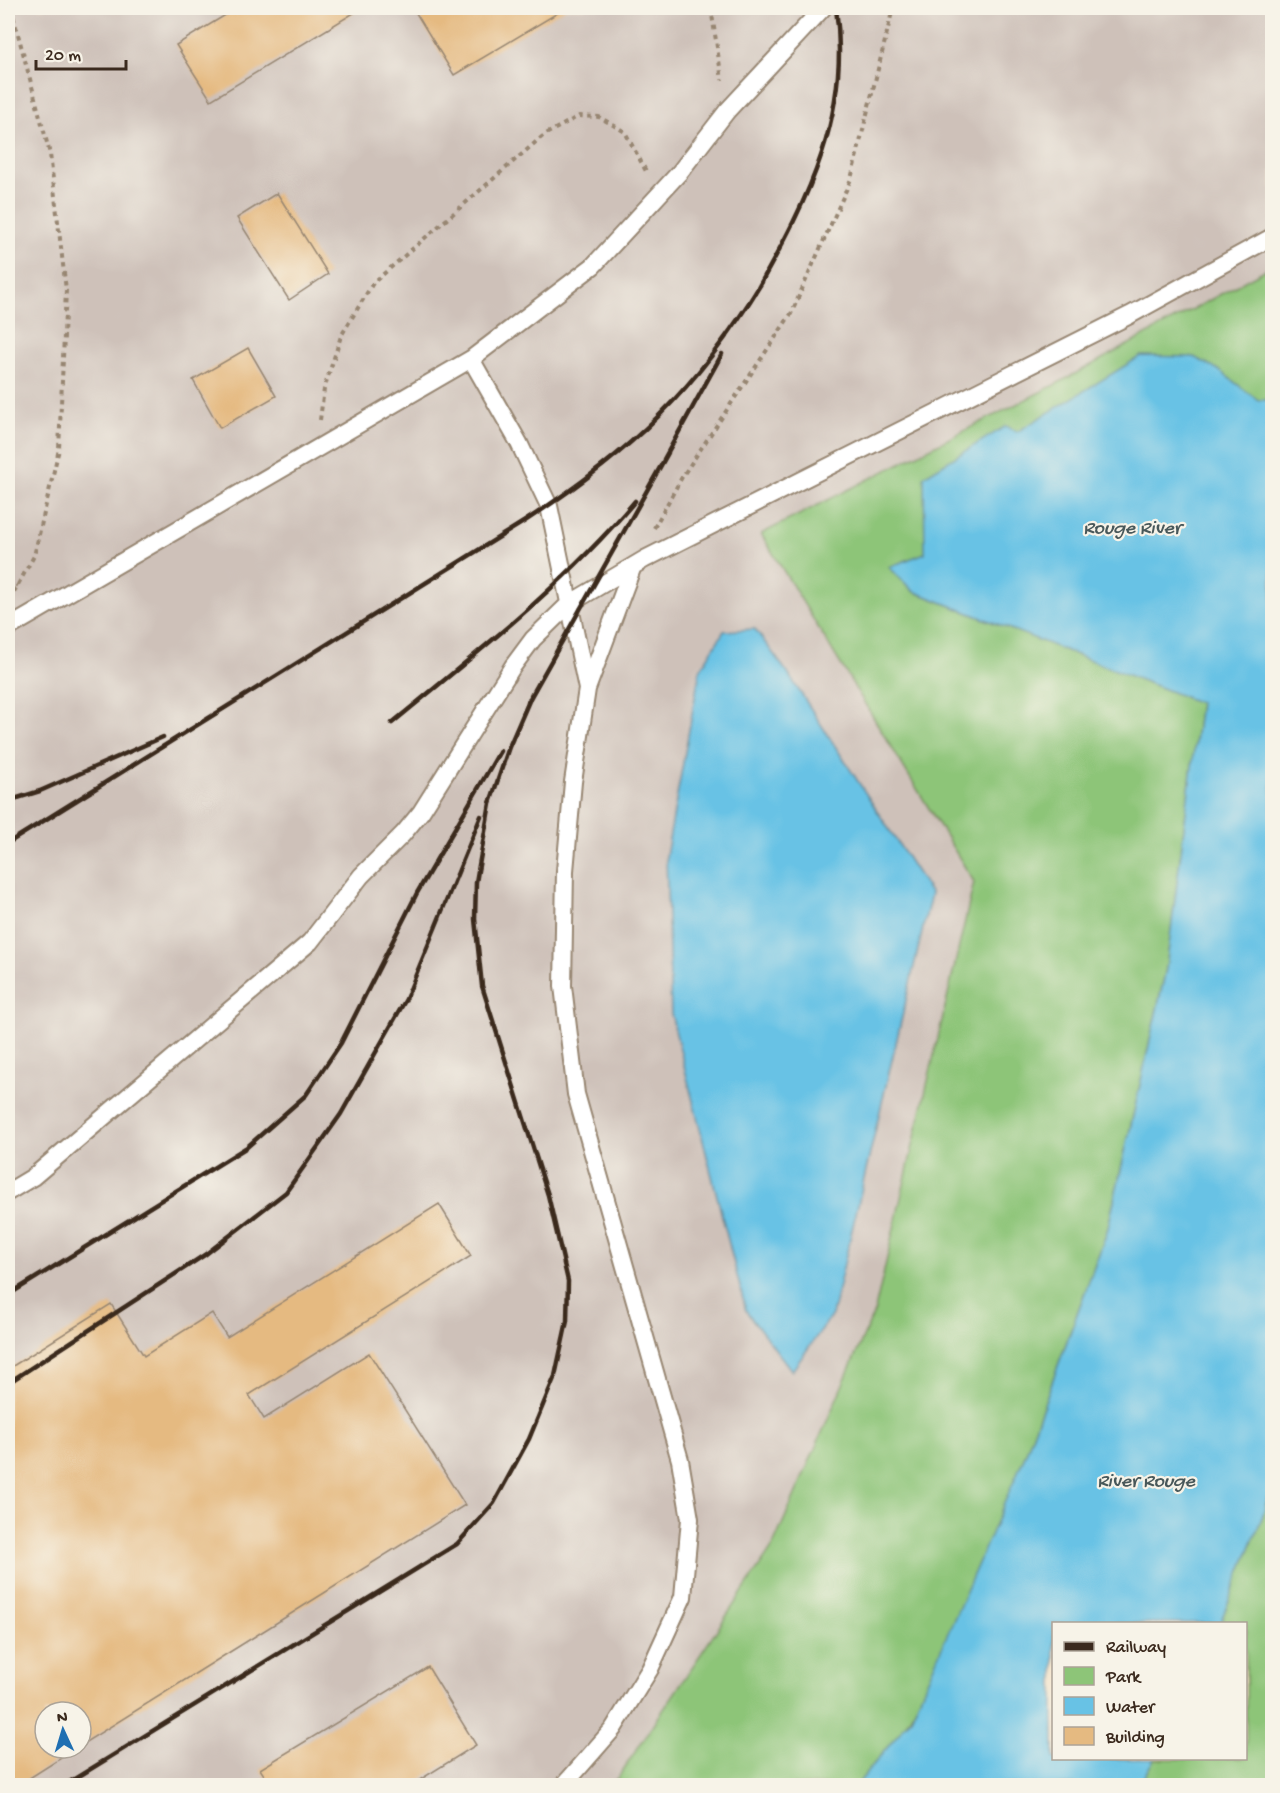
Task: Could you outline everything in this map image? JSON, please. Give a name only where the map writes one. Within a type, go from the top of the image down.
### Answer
[{"type":"lane","points":[[8,628],[471,359],[592,267],[659,195],[727,111],[823,8]]},
{"type":"lane","points":[[8,1192],[33,1177],[310,942],[360,876],[415,819],[451,767],[513,666],[550,619],[568,604],[633,566],[1130,315],[1272,237]]},
{"type":"lane","points":[[471,359],[519,443],[549,506],[587,689]]},
{"type":"lane","points":[[563,1785],[613,1729],[650,1669],[683,1597],[690,1519],[680,1460],[576,1094],[563,986],[565,871],[573,783],[587,689],[633,566]]},
{"type":"path","points":[[8,603],[34,556],[59,449],[66,290],[50,154],[11,8]]},
{"type":"path","points":[[711,8],[727,111]]},
{"type":"path","points":[[633,566],[682,477],[791,314],[851,179],[892,8]]},
{"type":"path","points":[[316,448],[324,389],[341,336],[373,283],[544,135],[579,116],[599,117],[625,132],[659,195]]},
{"type":"path","points":[[8,580],[18,586]]},
{"type":"shaded area","points":[[8,8],[1272,8],[1272,400],[1258,400],[1200,703],[973,1611],[911,1719],[857,1785],[8,1786]]},
{"type":"green space","points":[[1272,266],[1272,400],[1258,400],[1217,369],[1017,432],[1006,426],[926,553],[889,567],[913,591],[1200,703],[1166,969],[1107,1232],[1026,1453],[985,1553],[973,1611],[904,1727],[857,1785],[606,1786],[617,1779],[772,1548],[875,1310],[974,882],[761,534],[1060,382]]},
{"type":"green space","points":[[1272,1480],[1272,1785],[1139,1786],[1153,1760],[1247,1760],[1247,1622],[1220,1622],[1263,1515]]},
{"type":"water","name":"River Rouge","points":[[1141,356],[1194,357],[1217,369],[1258,400],[1272,400],[1272,1480],[1263,1515],[1220,1622],[1052,1622],[1052,1760],[1153,1760],[1139,1785],[857,1785],[911,1718],[1026,1453],[1107,1232],[1166,969],[1200,703],[913,591],[889,567],[925,553],[924,476],[1006,426],[1017,432]]},
{"type":"water","points":[[755,629],[787,672],[931,894],[832,1315],[792,1371],[746,1311],[671,1014],[666,856],[700,670],[724,631]]},
{"type":"building","points":[[237,8],[362,8],[211,100],[176,45]]},
{"type":"building","points":[[424,8],[566,8],[454,75],[416,13]]},
{"type":"building","points":[[277,193],[328,274],[289,300],[237,218]]},
{"type":"building","points":[[248,348],[276,396],[220,428],[193,380]]},
{"type":"building","points":[[439,1204],[471,1256],[249,1395],[264,1419],[369,1353],[465,1505],[93,1738],[93,1700],[33,1700],[33,1760],[58,1760],[17,1786],[8,1786],[8,1369],[111,1304],[144,1356],[212,1313],[227,1337]]},
{"type":"building","points":[[428,1667],[476,1745],[410,1786],[271,1786],[260,1769]]},
{"type":"railway","points":[[758,288],[794,221],[822,154],[837,83],[839,46],[836,8]]},
{"type":"railway","points":[[8,843],[563,496],[629,444],[686,387],[712,355],[762,282]]},
{"type":"railway","points":[[664,459],[722,354]]},
{"type":"railway","points":[[528,702],[668,453]]},
{"type":"railway","points":[[392,723],[549,590],[608,532],[635,501]]},
{"type":"railway","points":[[63,1786],[457,1544],[494,1503],[529,1439],[555,1376],[567,1321],[568,1281],[548,1195],[482,986],[475,919],[476,882],[490,803],[509,747],[532,694]]},
{"type":"railway","points":[[8,801],[40,791],[163,737]]},
{"type":"railway","points":[[8,1295],[247,1147],[306,1095],[341,1043],[417,893],[500,751]]},
{"type":"railway","points":[[8,1383],[206,1254],[286,1192],[341,1114],[406,999],[481,816]]},
{"type":"water label","name":"Rouge River","points":[[1132,526]]}]
